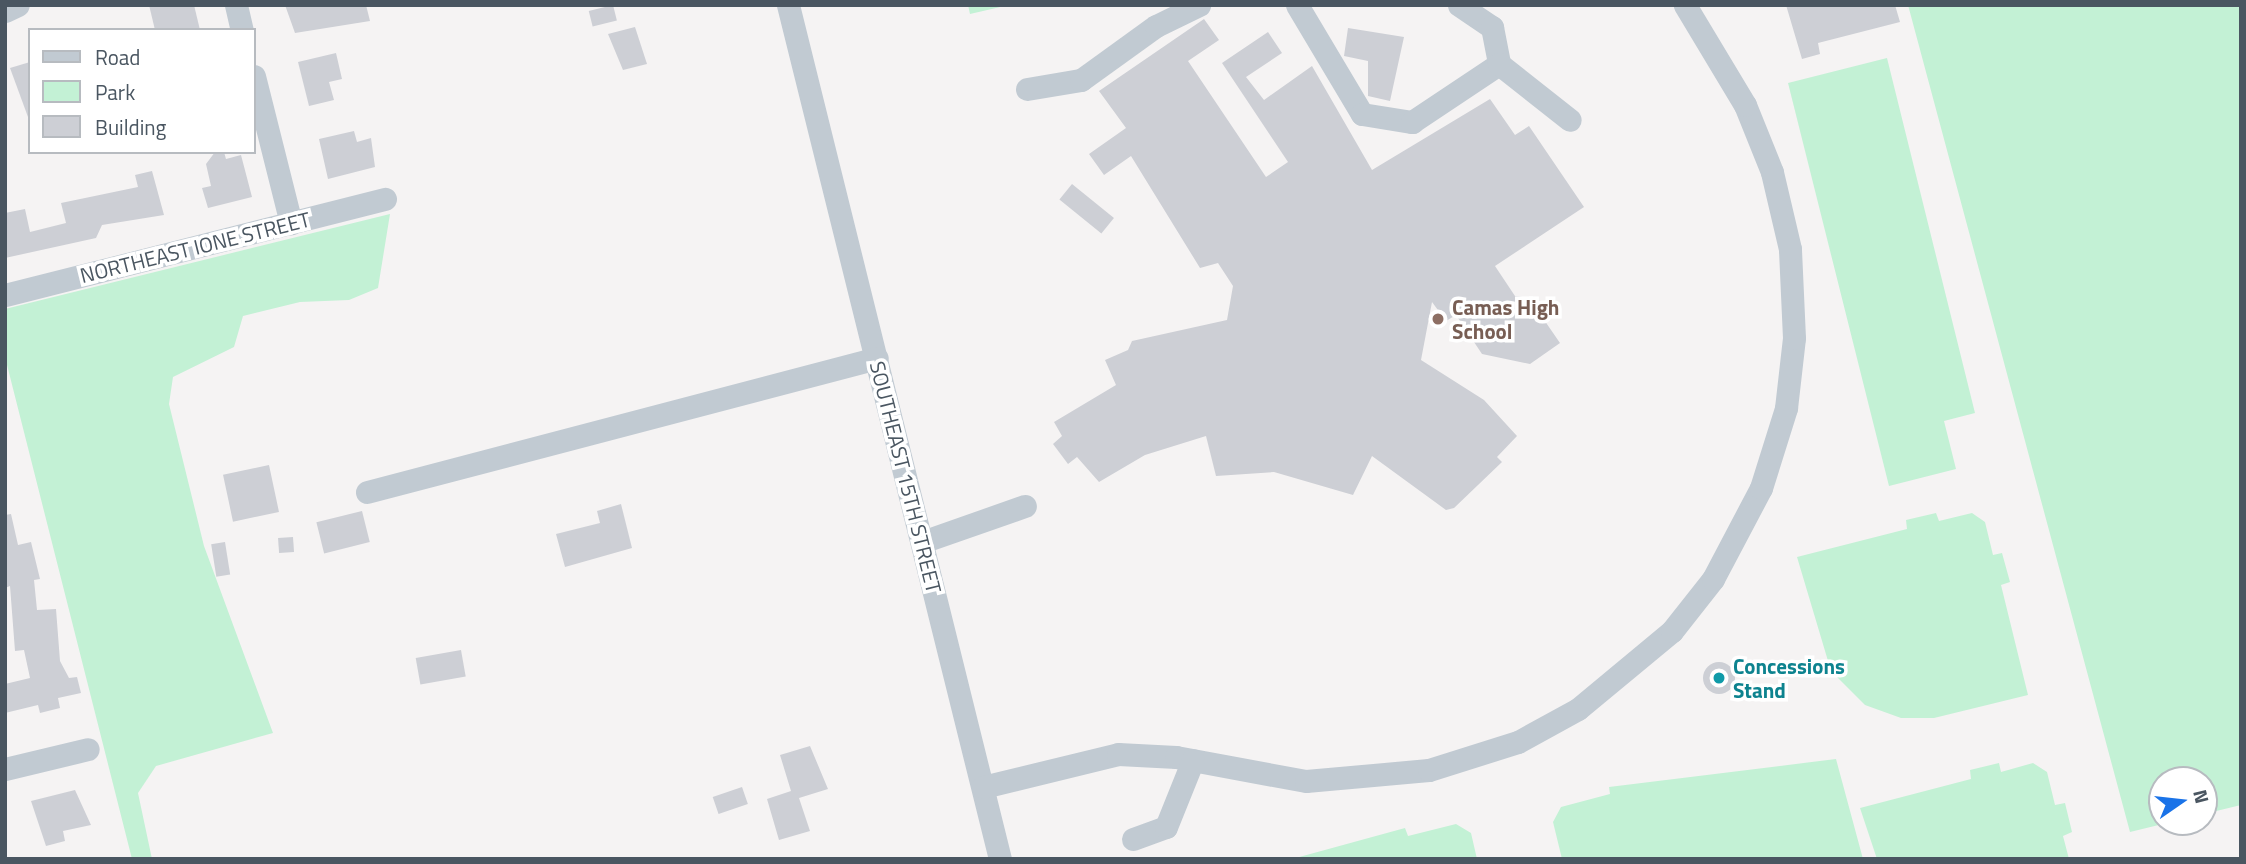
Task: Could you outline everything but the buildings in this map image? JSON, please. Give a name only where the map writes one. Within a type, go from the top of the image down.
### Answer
[{"type":"street","points":[[5,11],[18,5]]},
{"type":"street","points":[[236,5],[242,28]]},
{"type":"street","name":"SOUTHEAST 15TH STREET","points":[[788,5],[1000,859]]},
{"type":"street","points":[[1027,89],[1081,80],[1156,26],[1199,5]]},
{"type":"street","points":[[1297,5],[1362,114],[1412,122],[1499,64]]},
{"type":"street","points":[[1459,5],[1492,26],[1499,64],[1570,120]]},
{"type":"street","points":[[982,787],[1118,754],[1193,760],[1255,776],[1327,782],[1398,776],[1490,753],[1578,709],[1634,668],[1713,579],[1752,511],[1778,442],[1795,309],[1790,248],[1772,172],[1745,105],[1685,5]]},
{"type":"street","points":[[256,84],[291,222]]},
{"type":"street","name":"NORTHEAST IONE STREET","points":[[5,295],[385,199]]},
{"type":"street","points":[[367,492],[877,358]]},
{"type":"street","points":[[922,542],[1025,506]]},
{"type":"street","points":[[5,769],[88,749]]},
{"type":"street","points":[[1133,839],[1166,827],[1193,760]]},
{"type":"green space","points":[[968,5],[1009,5],[970,14]]},
{"type":"green space","points":[[1908,5],[2241,5],[2241,805],[2218,811],[2218,766],[2148,766],[2148,828],[2130,832]]},
{"type":"green space","points":[[1887,58],[1975,413],[1944,421],[1956,469],[1889,486],[1788,83]]},
{"type":"green space","points":[[390,214],[378,288],[349,300],[300,302],[243,316],[234,347],[173,377],[169,404],[204,546],[273,733],[156,766],[138,793],[152,859],[132,859],[5,357],[5,309]]},
{"type":"green space","points":[[1936,513],[1939,521],[1972,513],[1985,522],[1993,555],[2002,553],[2010,582],[2001,585],[2028,695],[1934,718],[1901,718],[1865,705],[1831,671],[1797,557],[1907,529],[1906,520]]},
{"type":"green space","points":[[1836,759],[1863,859],[1562,859],[1553,822],[1561,807],[1610,794],[1609,787]]},
{"type":"green space","points":[[1999,763],[2001,772],[2033,763],[2047,772],[2055,805],[2065,803],[2072,832],[2063,836],[2069,859],[1877,859],[1860,808],[1971,779],[1970,770]]},
{"type":"green space","points":[[1456,824],[1471,833],[1477,859],[1292,859],[1405,828],[1408,836]]},
{"type":"place","name":"Camas High School","points":[[1438,319]]},
{"type":"place","name":"Concessions Stand","points":[[1719,678]]}]
